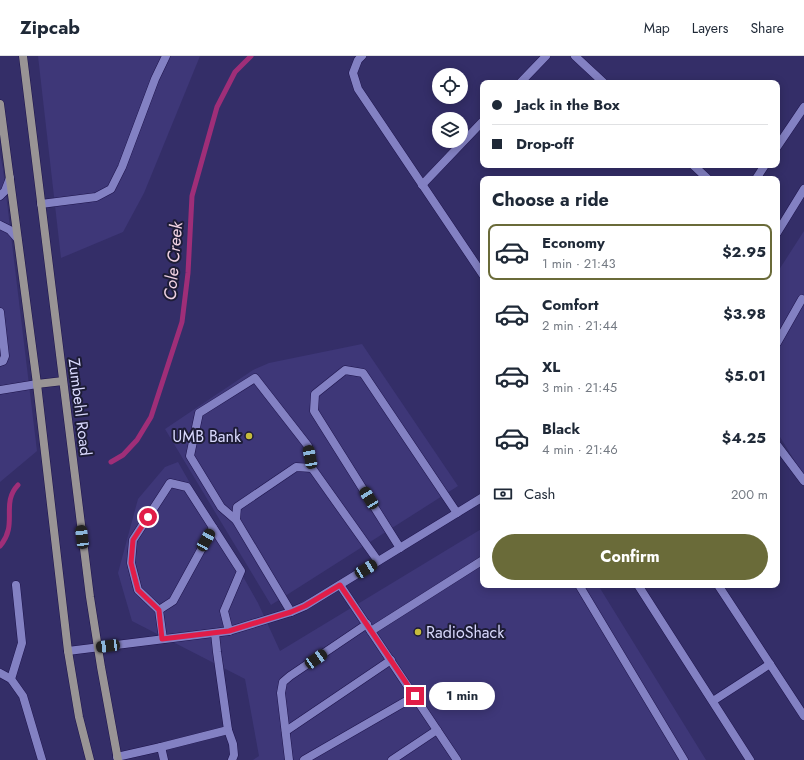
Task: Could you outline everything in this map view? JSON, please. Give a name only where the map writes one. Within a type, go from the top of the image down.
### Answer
[{"type":"main road","name":"Zumbehl Road","points":[[23,58],[97,647],[117,759]]},
{"type":"main road","points":[[0,104],[37,384],[68,651],[79,717],[90,760]]},
{"type":"main road","points":[[37,384],[63,381]]},
{"type":"street","points":[[41,204],[96,197],[112,189],[122,167],[155,79],[166,56]]},
{"type":"street","points":[[362,56],[358,60],[353,73],[358,89],[480,271]]},
{"type":"street","points":[[523,80],[546,56]]},
{"type":"street","points":[[575,56],[601,80]]},
{"type":"street","points":[[780,143],[804,107]]},
{"type":"street","points":[[422,185],[480,124]]},
{"type":"street","points":[[696,168],[705,176]]},
{"type":"street","points":[[0,196],[5,191],[10,178]]},
{"type":"street","points":[[780,228],[804,189]]},
{"type":"street","points":[[0,225],[10,230],[17,238]]},
{"type":"street","points":[[780,338],[802,299]]},
{"type":"street","points":[[0,312],[5,356],[3,361],[0,362]]},
{"type":"street","points":[[400,548],[314,411],[315,394],[345,370],[363,373],[457,513]]},
{"type":"street","points":[[291,612],[236,520],[221,507],[190,456],[199,413],[255,378],[308,446],[312,468],[378,561]]},
{"type":"street","points":[[0,390],[37,384]]},
{"type":"street","points":[[780,450],[804,481]]},
{"type":"street","points":[[236,520],[237,507],[296,467],[312,468]]},
{"type":"street","points":[[162,639],[159,610],[138,590],[131,563],[133,540],[170,483],[187,487],[241,571],[224,611],[229,631]]},
{"type":"street","points":[[68,651],[229,631],[291,612],[305,606],[480,499]]},
{"type":"street","points":[[159,610],[173,601],[213,528]]},
{"type":"street","points":[[290,760],[281,693],[283,682],[290,676],[480,562]]},
{"type":"street","points":[[11,679],[22,643],[16,585]]},
{"type":"street","points":[[340,585],[457,760]]},
{"type":"street","points":[[581,588],[684,760]]},
{"type":"street","points":[[640,588],[750,760]]},
{"type":"street","points":[[720,588],[804,716]]},
{"type":"street","points":[[215,633],[228,730],[234,755],[232,760]]},
{"type":"street","points":[[286,731],[390,660]]},
{"type":"street","points":[[713,701],[770,664]]},
{"type":"street","points":[[0,673],[11,679],[23,696],[42,760]]},
{"type":"street","points":[[304,760],[415,696]]},
{"type":"street","points":[[117,759],[228,730]]},
{"type":"street","points":[[392,760],[437,730]]},
{"type":"street","points":[[161,747],[164,760]]},
{"type":"shaded area","points":[[38,56],[200,56],[144,193],[123,232],[61,258]]},
{"type":"shaded area","points":[[0,154],[37,451],[0,482]]},
{"type":"shaded area","points":[[804,231],[804,476],[780,437],[780,268]]},
{"type":"shaded area","points":[[362,344],[458,486],[271,605],[165,429],[253,370],[269,363]]},
{"type":"shaded area","points":[[178,462],[258,603],[280,651],[480,530],[480,588],[600,588],[706,760],[253,760],[259,756],[245,679],[132,621],[118,573],[138,499],[165,467]]},
{"type":"waterway","name":"Cole Creek","points":[[111,462],[123,455],[137,440],[151,417],[182,322],[188,273],[192,196],[217,107],[235,72],[251,56]]},
{"type":"waterway","name":"Cole Creek","points":[[0,546],[8,530],[10,499],[18,485]]},
{"type":"place","name":"UMB Bank","points":[[249,436]]},
{"type":"place","name":"RadioShack","points":[[418,632]]},
{"type":"route","points":[[148,517],[133,540],[131,563],[138,590],[159,610],[162,639],[229,631],[291,612],[305,606],[340,585],[415,696]]}]
